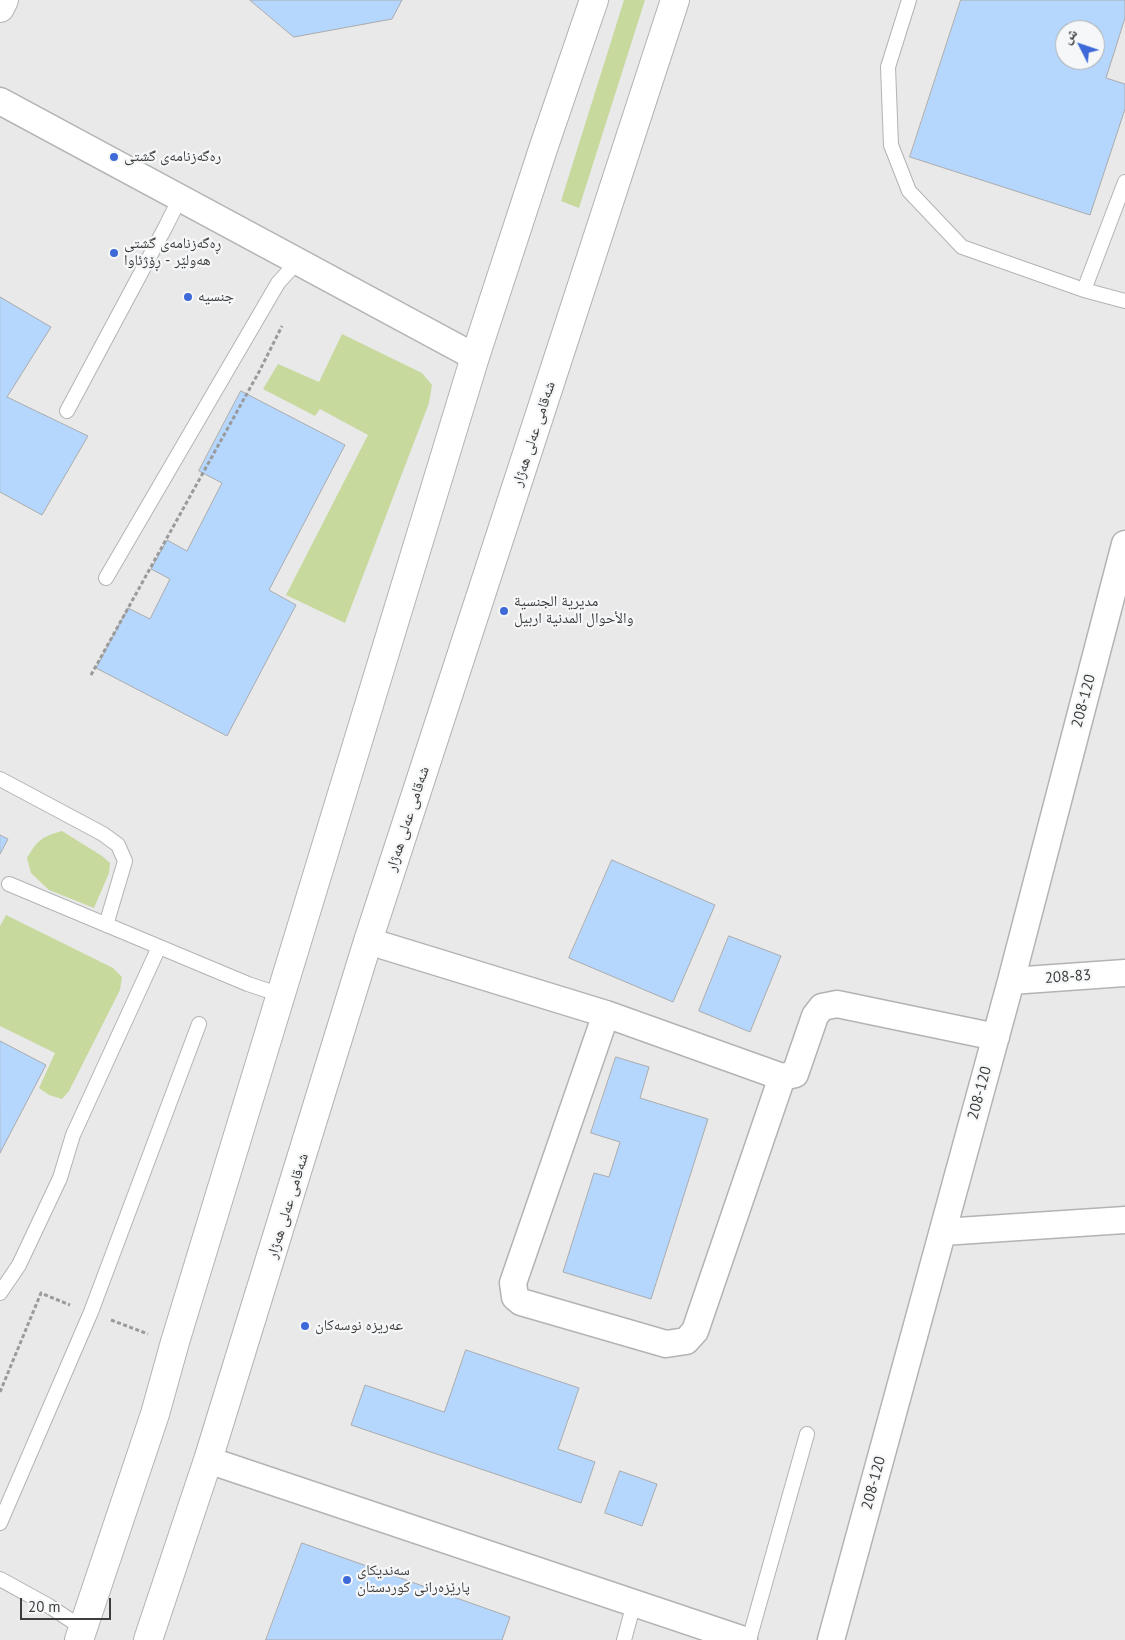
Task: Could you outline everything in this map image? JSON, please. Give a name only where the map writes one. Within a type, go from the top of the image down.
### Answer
[{"type":"main road","points":[[0,8],[4,0]]},
{"type":"main road","points":[[81,1634],[155,1414],[475,357],[594,0]]},
{"type":"main road","name":"شەقامی عەلی هەژار","points":[[148,1640],[208,1460],[368,941],[675,0]]},
{"type":"street","points":[[0,101],[475,357]]},
{"type":"street","name":"208-120","points":[[831,1640],[996,1037],[1125,544]]},
{"type":"street","points":[[368,941],[606,1014],[782,1077],[795,1074],[815,1016],[822,1007],[837,1004],[996,1037]]},
{"type":"street","name":"208-83","points":[[1010,981],[1125,973]]},
{"type":"street","points":[[606,1014],[513,1283],[515,1297],[521,1302],[666,1344],[686,1341],[695,1331],[782,1077]]},
{"type":"street","points":[[943,1232],[1125,1220]]},
{"type":"street","points":[[208,1460],[744,1640]]},
{"type":"lane","points":[[910,0],[888,67],[891,145],[909,192],[962,247],[1084,290],[1125,301]]},
{"type":"lane","points":[[1084,290],[1125,182]]},
{"type":"lane","points":[[68,412],[180,198]]},
{"type":"lane","points":[[106,578],[278,283],[297,262]]},
{"type":"lane","points":[[0,779],[103,834],[118,845],[125,861],[106,925]]},
{"type":"lane","points":[[8,884],[248,984],[281,995]]},
{"type":"lane","points":[[0,1293],[19,1265],[60,1178],[73,1135],[159,947]]},
{"type":"lane","points":[[0,1523],[91,1312],[199,1024]]},
{"type":"lane","points":[[749,1640],[807,1434]]},
{"type":"lane","points":[[0,1579],[49,1606],[81,1634]]},
{"type":"lane","points":[[624,1640],[634,1603]]},
{"type":"path","points":[[91,675],[255,379],[285,319]]},
{"type":"green space","points":[[624,0],[645,0],[579,208],[561,201]]},
{"type":"green space","points":[[342,334],[422,373],[432,385],[429,403],[345,623],[286,595],[368,435],[320,409],[315,416],[263,389],[278,364],[319,382]]},
{"type":"green space","points":[[62,831],[110,863],[109,873],[94,908],[49,890],[31,873],[27,858],[34,847],[45,837]]},
{"type":"green space","points":[[6,915],[113,968],[122,977],[120,990],[69,1091],[62,1099],[49,1095],[39,1088],[55,1053],[0,1026],[0,926]]},
{"type":"building","points":[[250,0],[402,0],[392,19],[294,37]]},
{"type":"building","points":[[961,0],[1125,0],[1125,18],[1106,78],[1125,84],[1125,109],[1090,215],[910,157]]},
{"type":"building","points":[[0,297],[51,327],[7,397],[88,436],[42,515],[0,492]]},
{"type":"building","points":[[241,391],[345,445],[269,590],[296,605],[227,736],[96,668],[128,608],[150,619],[170,579],[151,569],[167,540],[187,551],[222,483],[199,471]]},
{"type":"building","points":[[0,835],[8,839],[0,854]]},
{"type":"building","points":[[612,860],[715,905],[673,1002],[569,958]]},
{"type":"building","points":[[729,936],[781,956],[750,1032],[699,1011]]},
{"type":"building","points":[[0,1041],[46,1065],[0,1153]]},
{"type":"building","points":[[616,1057],[649,1067],[640,1098],[708,1119],[651,1299],[563,1272],[594,1173],[609,1177],[620,1142],[591,1133]]},
{"type":"building","points":[[466,1350],[579,1388],[558,1449],[595,1462],[581,1503],[351,1425],[365,1385],[444,1412]]},
{"type":"building","points":[[620,1471],[657,1484],[642,1526],[605,1513]]},
{"type":"building","name":"سەندیکای پارێزەرانی کوردستان","points":[[302,1543],[510,1617],[502,1640],[266,1640]]},
{"type":"place","name":"رەگەزنامەی گشتی","points":[[114,157]]},
{"type":"place","name":"ڕەگەزنامەی گشتی هەولێر - ڕۆژئاوا","points":[[114,253]]},
{"type":"place","name":"جنسیە","points":[[188,297]]},
{"type":"place","name":"مديرية الجنسية والأحوال المدنية اربيل","points":[[504,611]]},
{"type":"place","name":"عەریزە نوسەکان","points":[[305,1326]]},
{"type":"place","name":"سەندیکای پارێزەرانی کوردستان","points":[[347,1580]]}]
